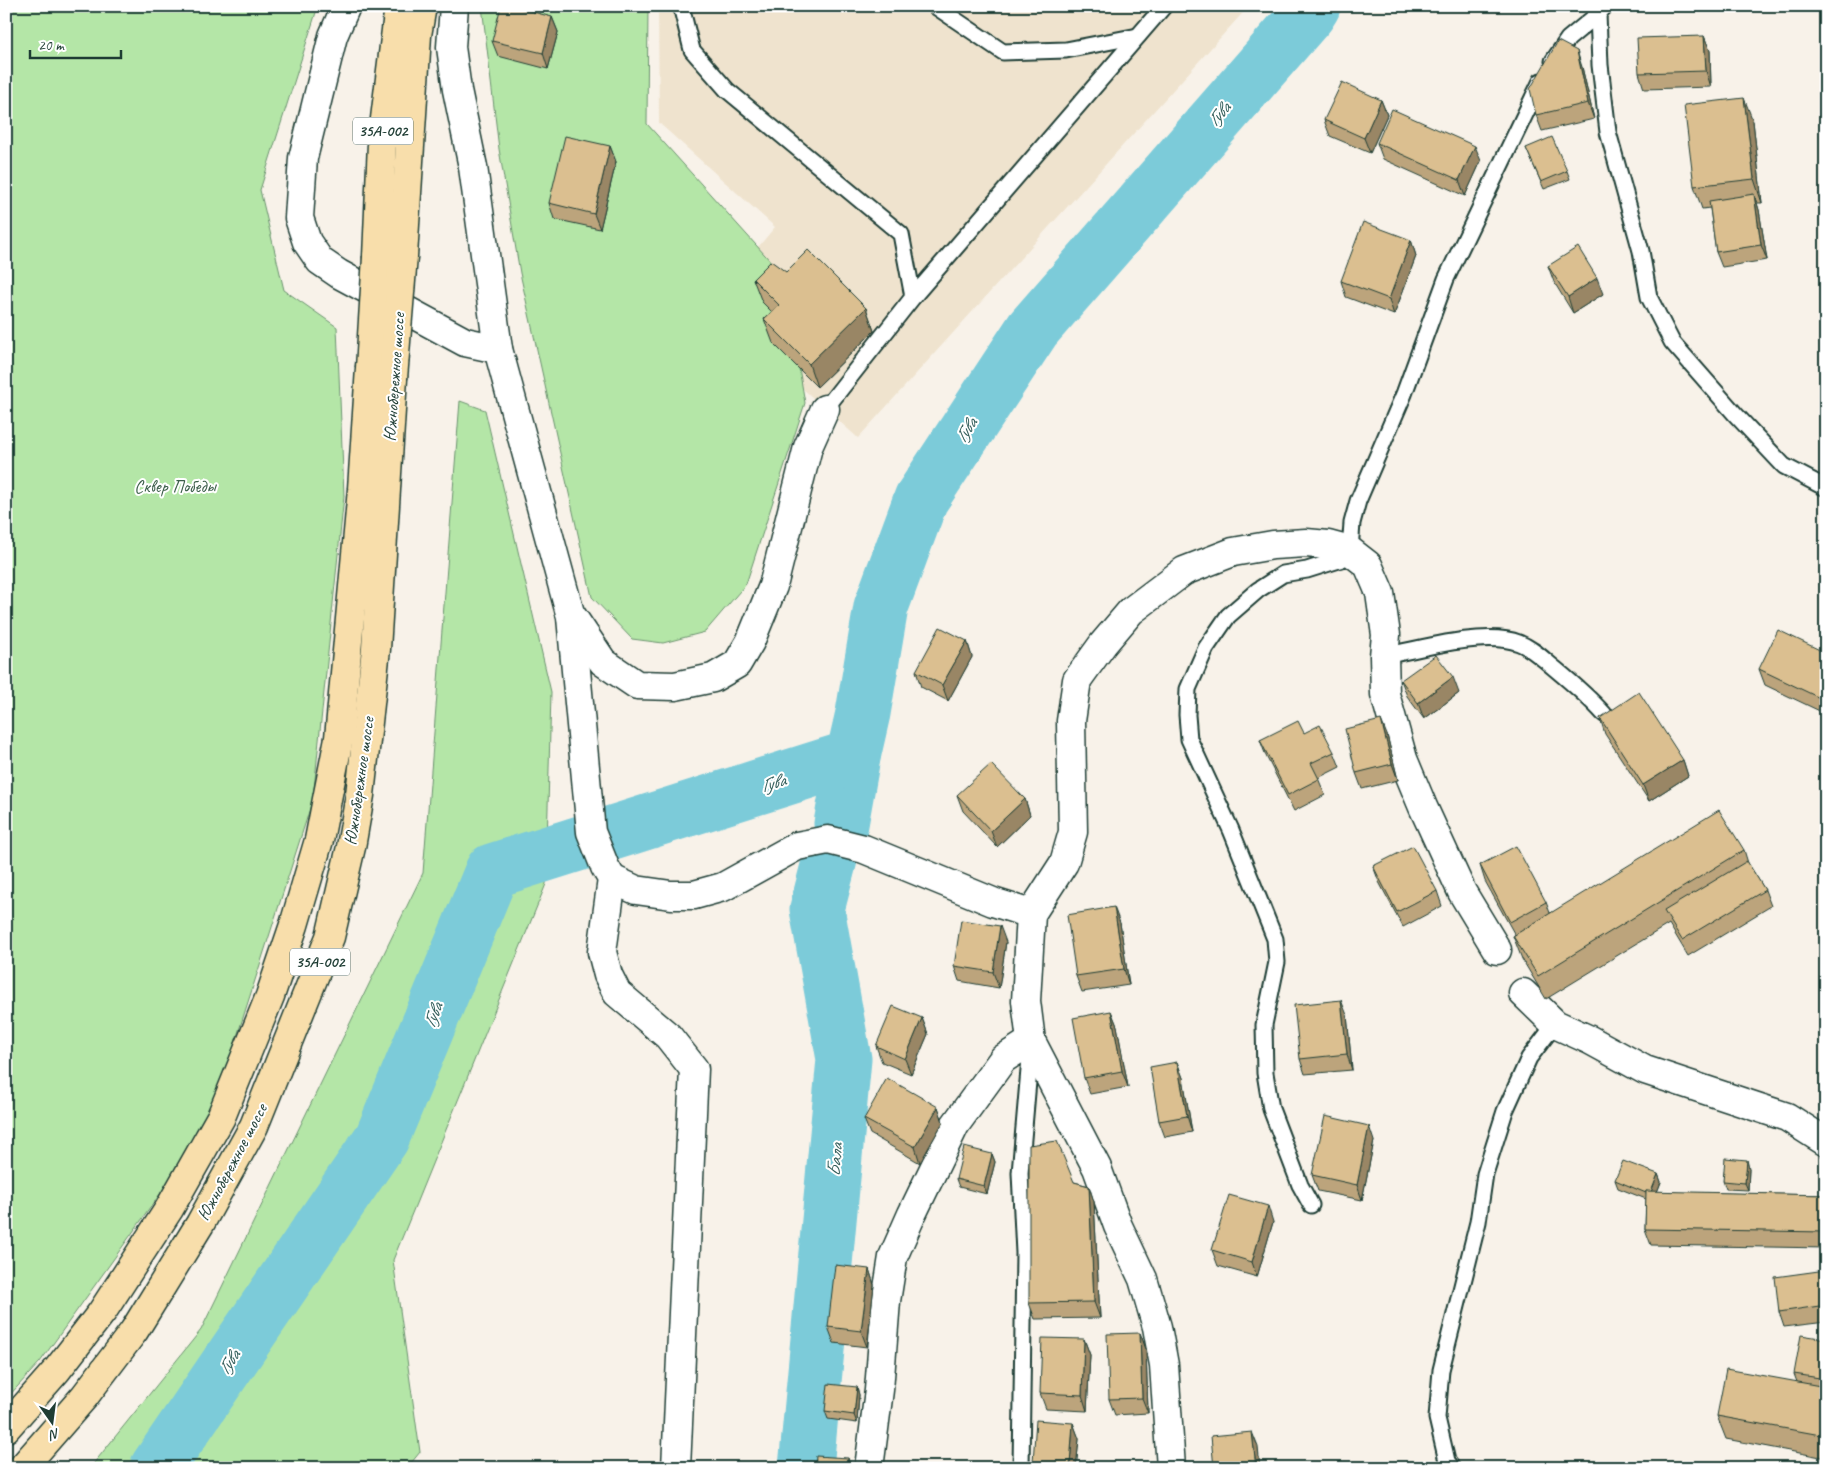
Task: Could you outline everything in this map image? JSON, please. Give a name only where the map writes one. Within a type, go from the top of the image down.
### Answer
[{"type":"highway","name":"Южнобережное шоссе","points":[[390,256],[382,142],[398,6]]},
{"type":"highway","name":"Южнобережное шоссе","points":[[22,1468],[84,1397],[134,1331],[200,1224],[254,1126],[330,937],[351,846],[360,795],[376,649],[381,373],[390,256],[422,6]]},
{"type":"highway","name":"Южнобережное шоссе","points":[[6,1428],[57,1370],[102,1312],[169,1209],[221,1117],[270,996],[294,925],[319,840],[339,738],[362,489],[381,373]]},
{"type":"street","points":[[346,6],[332,36],[303,158],[299,218],[306,242],[320,261],[339,274],[465,342],[498,350]]},
{"type":"street","points":[[454,6],[451,48],[457,90],[473,167],[498,350],[570,613],[591,832],[608,873],[602,952],[608,975],[617,993],[668,1036],[694,1069],[676,1468]]},
{"type":"street","points":[[570,613],[603,662],[637,685],[675,686],[713,678],[737,664],[750,642],[773,586],[808,447],[825,409]]},
{"type":"street","points":[[1171,1468],[1164,1365],[1157,1327],[1142,1279],[1118,1226],[1097,1168],[1032,1041],[1026,1001],[1031,914],[1064,863],[1072,832],[1071,721],[1077,680],[1103,644],[1130,612],[1184,571],[1233,552],[1273,544],[1306,543],[1328,545],[1350,551],[1368,565],[1380,593],[1386,635],[1384,656],[1385,694],[1403,759],[1462,892],[1497,950]]},
{"type":"street","points":[[608,873],[636,890],[671,895],[694,894],[724,887],[797,846],[828,840],[864,849],[993,902],[1031,914]]},
{"type":"street","points":[[1522,993],[1555,1024],[1590,1040],[1645,1070],[1787,1117],[1826,1142]]},
{"type":"street","points":[[869,1468],[879,1390],[886,1301],[893,1257],[956,1125],[1003,1059],[1032,1041]]},
{"type":"lane","points":[[681,6],[692,50],[727,90],[901,234],[913,297]]},
{"type":"lane","points":[[935,6],[1002,52],[1066,50],[1138,36]]},
{"type":"lane","points":[[825,409],[913,297],[1164,6]]},
{"type":"lane","points":[[1602,10],[1600,65],[1608,132],[1640,251],[1649,297],[1672,342],[1736,415],[1784,466],[1826,488]]},
{"type":"lane","points":[[1311,1205],[1300,1185],[1271,1109],[1265,1073],[1264,1025],[1278,962],[1275,939],[1230,830],[1189,738],[1187,715],[1188,689],[1206,648],[1228,616],[1258,590],[1283,574],[1307,570],[1342,559],[1350,551],[1352,523],[1358,501],[1404,394],[1446,279],[1545,73],[1568,39],[1602,10]]},
{"type":"lane","points":[[1384,656],[1437,645],[1482,639],[1492,638],[1518,642],[1531,649],[1585,693],[1604,714]]},
{"type":"lane","points":[[1452,1468],[1447,1462],[1437,1418],[1441,1370],[1478,1222],[1485,1174],[1505,1111],[1530,1058],[1555,1024]]},
{"type":"lane","points":[[1021,1468],[1024,1253],[1020,1173],[1032,1041]]},
{"type":"shaded area","points":[[658,6],[1249,6],[858,438],[709,305],[775,227],[659,123]]},
{"type":"green space","name":"Сквер Победы","points":[[6,6],[318,6],[260,190],[284,290],[337,327],[344,496],[313,799],[208,1127],[40,1362],[6,1399]]},
{"type":"green space","points":[[482,6],[648,6],[647,124],[783,275],[805,403],[746,584],[705,632],[663,643],[632,639],[592,597],[520,273],[499,149]]},
{"type":"green space","points":[[460,401],[485,410],[551,692],[546,884],[393,1260],[420,1452],[407,1468],[90,1468],[201,1330],[423,873]]},
{"type":"building","points":[[501,6],[511,6],[552,17],[543,53],[492,41]]},
{"type":"building","points":[[1704,36],[1706,71],[1639,73],[1637,38]]},
{"type":"building","points":[[1558,41],[1577,51],[1588,103],[1536,115],[1530,89]]},
{"type":"building","points":[[1342,82],[1381,100],[1364,138],[1324,120]]},
{"type":"building","points":[[1744,98],[1754,179],[1694,186],[1684,105]]},
{"type":"building","points":[[1392,109],[1475,146],[1459,180],[1377,143]]},
{"type":"building","points":[[565,136],[610,146],[594,214],[549,203]]},
{"type":"building","points":[[1552,137],[1567,171],[1541,182],[1526,148]]},
{"type":"building","points":[[1754,194],[1761,245],[1716,252],[1709,201]]},
{"type":"building","points":[[1363,222],[1411,240],[1389,299],[1341,281]]},
{"type":"building","points":[[1578,247],[1597,278],[1568,297],[1548,266]]},
{"type":"building","points":[[808,250],[866,308],[809,364],[764,319],[779,305],[753,279],[771,261],[786,272]]},
{"type":"building","points":[[940,627],[967,641],[942,685],[916,671]]},
{"type":"building","points":[[1778,630],[1826,653],[1826,701],[1759,669]]},
{"type":"building","points":[[1436,655],[1453,677],[1418,703],[1401,680]]},
{"type":"building","points":[[1639,692],[1683,760],[1643,785],[1600,718]]},
{"type":"building","points":[[1381,720],[1392,764],[1356,773],[1345,729]]},
{"type":"building","points":[[1298,721],[1304,733],[1320,725],[1334,752],[1311,763],[1319,779],[1288,795],[1260,740]]},
{"type":"building","points":[[991,764],[1025,799],[991,831],[957,795]]},
{"type":"building","points":[[1719,810],[1744,850],[1538,976],[1513,936]]},
{"type":"building","points":[[1413,846],[1437,891],[1397,912],[1373,866]]},
{"type":"building","points":[[1516,846],[1546,902],[1510,922],[1480,865]]},
{"type":"building","points":[[1747,861],[1765,890],[1682,940],[1664,911]]},
{"type":"building","points":[[1114,907],[1124,969],[1076,976],[1067,915]]},
{"type":"building","points":[[961,920],[1000,926],[993,972],[954,966]]},
{"type":"building","points":[[1341,1000],[1347,1054],[1300,1059],[1294,1005]]},
{"type":"building","points":[[893,1006],[922,1018],[905,1059],[876,1046]]},
{"type":"building","points":[[1111,1011],[1122,1071],[1084,1078],[1073,1018]]},
{"type":"building","points":[[1177,1062],[1187,1116],[1159,1121],[1150,1067]]},
{"type":"building","points":[[887,1078],[938,1107],[915,1147],[864,1119]]},
{"type":"building","points":[[1325,1116],[1369,1126],[1357,1185],[1312,1175]]},
{"type":"building","points":[[1057,1141],[1074,1182],[1089,1186],[1094,1302],[1029,1303],[1029,1145]]},
{"type":"building","points":[[964,1147],[992,1154],[984,1186],[956,1179]]},
{"type":"building","points":[[1725,1158],[1747,1160],[1745,1183],[1723,1181]]},
{"type":"building","points":[[1623,1161],[1658,1174],[1651,1192],[1646,1191],[1646,1193],[1615,1180]]},
{"type":"building","points":[[1646,1191],[1826,1195],[1826,1232],[1645,1229]]},
{"type":"building","points":[[1229,1195],[1268,1206],[1252,1262],[1212,1250]]},
{"type":"building","points":[[835,1265],[869,1269],[861,1331],[828,1327]]},
{"type":"building","points":[[1826,1270],[1826,1305],[1779,1312],[1775,1277]]},
{"type":"building","points":[[1140,1333],[1142,1398],[1109,1399],[1107,1334]]},
{"type":"building","points":[[1801,1335],[1826,1339],[1826,1379],[1794,1374]]},
{"type":"building","points":[[1042,1338],[1084,1339],[1082,1395],[1040,1393]]},
{"type":"building","points":[[1726,1369],[1826,1387],[1826,1436],[1717,1416]]},
{"type":"building","points":[[828,1384],[857,1387],[854,1415],[825,1411]]},
{"type":"building","points":[[1036,1420],[1073,1423],[1070,1465],[1033,1462]]},
{"type":"building","points":[[1252,1432],[1256,1468],[1214,1468],[1211,1436]]},
{"type":"building","points":[[816,1456],[848,1458],[847,1468],[815,1468]]},
{"type":"waterway","name":"Гува","points":[[157,1468],[382,1138],[492,871],[853,757],[863,713],[881,607],[921,499],[1033,329],[1313,6]]},
{"type":"waterway","name":"Бала","points":[[841,824],[853,757]]},
{"type":"waterway","name":"Бала","points":[[806,1468],[844,1059],[817,909],[831,855]]}]
